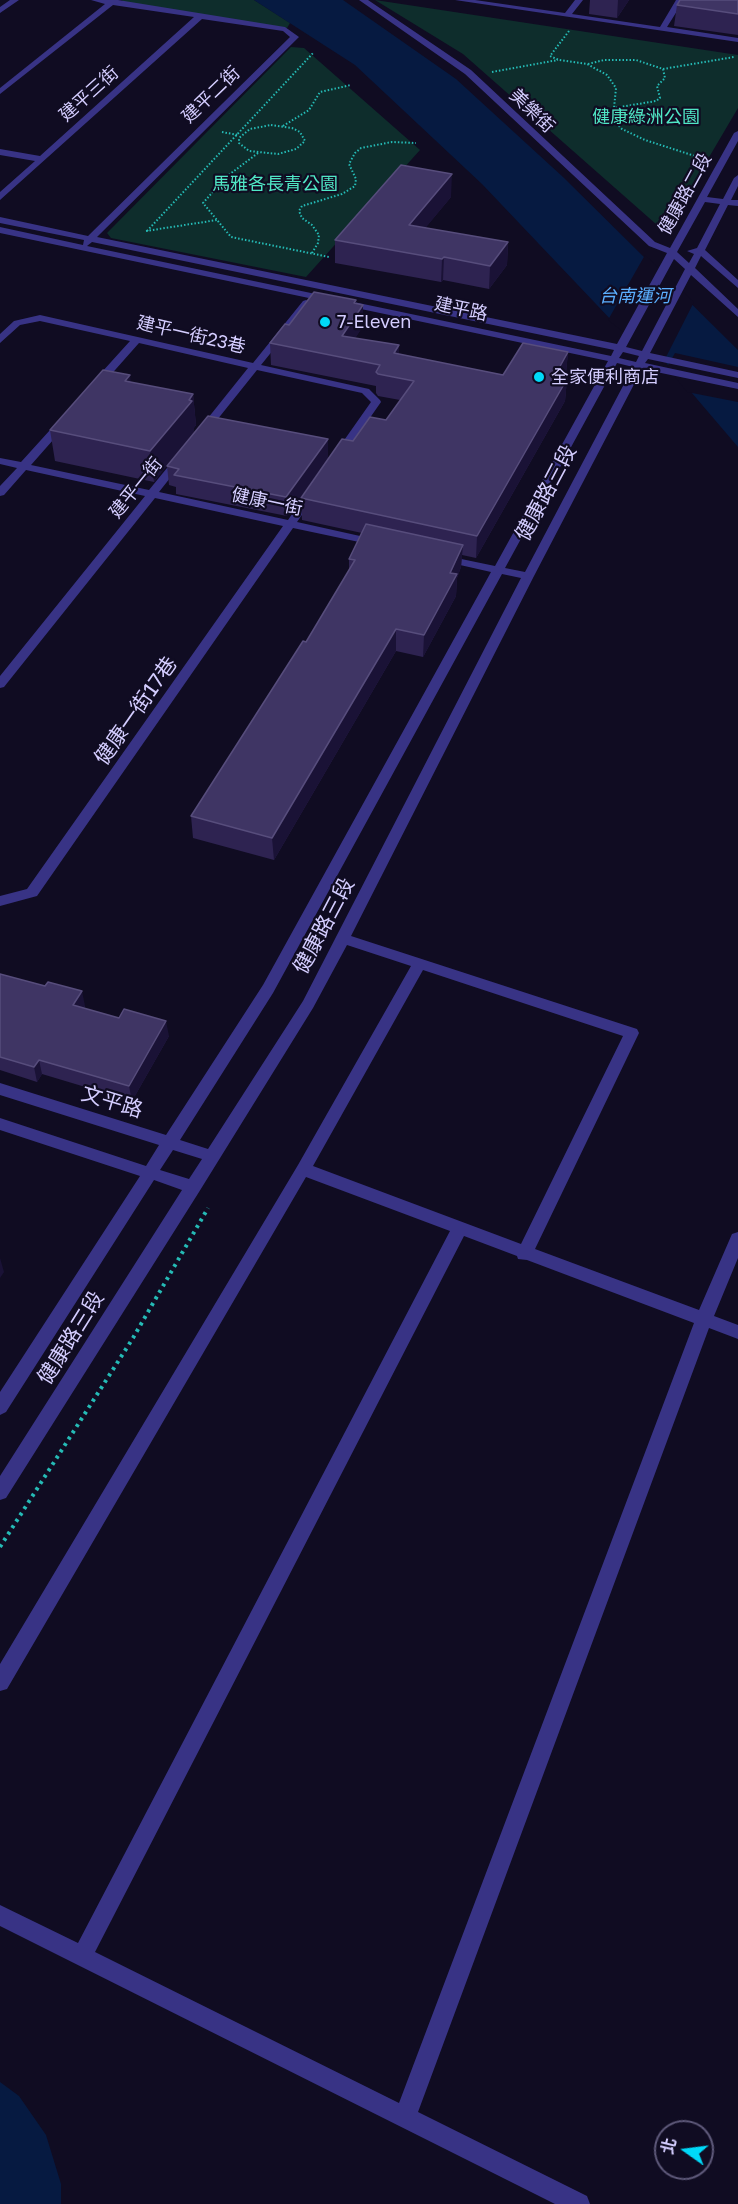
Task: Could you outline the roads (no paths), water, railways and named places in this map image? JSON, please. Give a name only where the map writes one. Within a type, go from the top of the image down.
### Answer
[{"type":"street","points":[[0,11],[15,0]]},
{"type":"street","points":[[95,0],[200,16]]},
{"type":"street","name":"美樂街","points":[[363,0],[468,72],[652,244],[672,252],[738,314]]},
{"type":"street","points":[[459,0],[738,40]]},
{"type":"street","points":[[567,16],[579,0]]},
{"type":"street","points":[[662,29],[680,0]]},
{"type":"street","points":[[0,92],[113,1]]},
{"type":"street","name":"建平三街","points":[[0,197],[200,16]]},
{"type":"street","name":"建平二街","points":[[81,247],[295,37],[285,30],[200,16]]},
{"type":"street","name":"健康路二段","points":[[617,353],[738,133]]},
{"type":"street","points":[[0,152],[41,159]]},
{"type":"street","name":"健康路二段","points":[[683,283],[738,178]]},
{"type":"street","points":[[702,199],[738,203]]},
{"type":"street","name":"建平路","points":[[0,220],[321,285],[617,353],[738,386]]},
{"type":"street","name":"建平路","points":[[0,230],[313,295],[617,353]]},
{"type":"street","points":[[672,252],[700,250],[738,285]]},
{"type":"street","name":"健康路三段","points":[[0,1492],[308,1004],[528,576],[683,283]]},
{"type":"street","name":"建平一街","points":[[0,684],[321,285]]},
{"type":"street","name":"建平一街23巷","points":[[0,340],[17,323],[40,318],[365,391],[376,402],[330,468]]},
{"type":"street","points":[[91,390],[136,340]]},
{"type":"street","name":"健康路三段","points":[[0,1407],[168,1141],[268,989],[617,353]]},
{"type":"street","name":"建平路","points":[[669,367],[738,375]]},
{"type":"street","points":[[0,493],[69,416]]},
{"type":"street","name":"健康一街","points":[[0,460],[394,547]]},
{"type":"street","name":"健康一街17巷","points":[[0,901],[32,893],[317,487]]},
{"type":"street","points":[[429,555],[528,576]]},
{"type":"street","points":[[343,939],[632,1033],[524,1254]]},
{"type":"street","points":[[0,1682],[303,1169],[420,963]]},
{"type":"street","name":"文平路","points":[[0,1089],[212,1156]]},
{"type":"street","points":[[0,1124],[193,1187]]},
{"type":"street","points":[[303,1169],[459,1230],[738,1332]]},
{"type":"street","points":[[82,1956],[459,1230]]},
{"type":"street","points":[[405,2117],[703,1321],[738,1239]]},
{"type":"street","points":[[0,1915],[579,2204]]},
{"type":"water","name":"台南運河","points":[[254,0],[343,0],[456,79],[563,177],[738,350],[738,447],[662,358],[614,323],[482,184],[355,65]]},
{"type":"water","points":[[0,2082],[19,2096],[46,2135],[61,2184],[61,2204],[0,2204]]},
{"type":"place","name":"7-Eleven","points":[[325,322]]},
{"type":"place","name":"全家便利商店","points":[[539,377]]},
{"type":"park label","name":"健康綠洲公園","points":[[646,117]]},
{"type":"park label","name":"馬雅各長青公園","points":[[275,184]]}]
